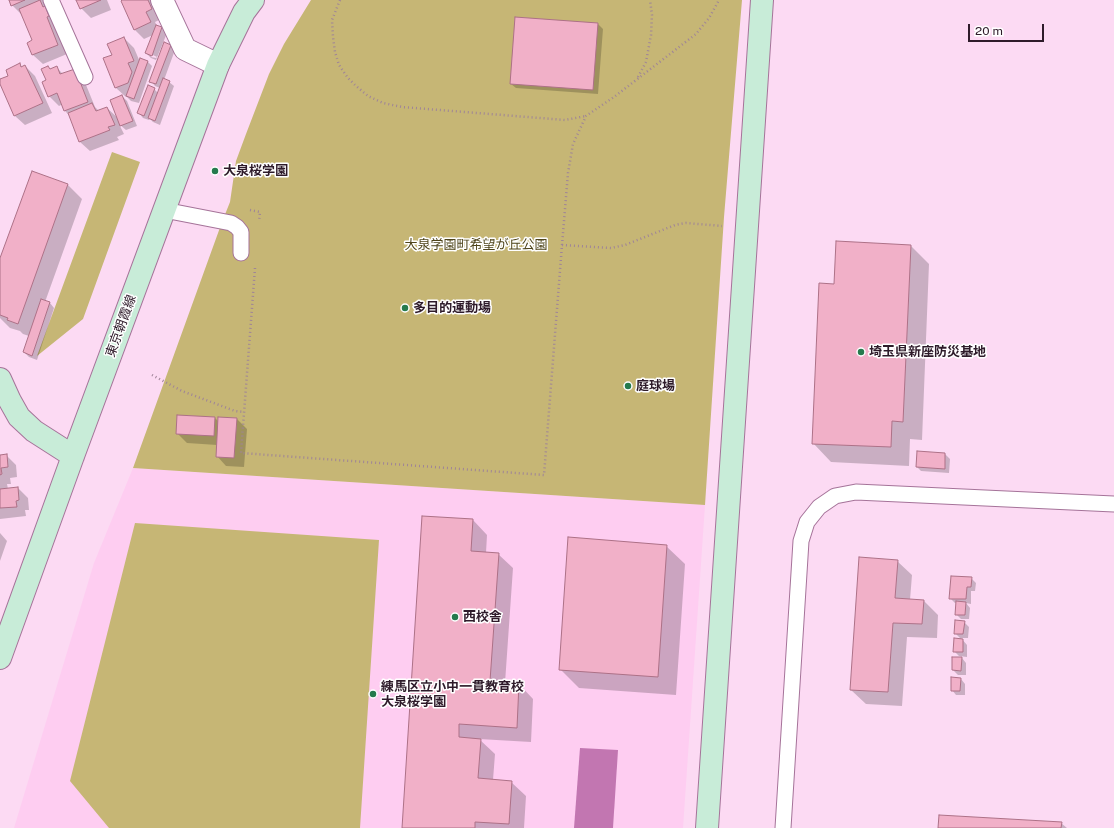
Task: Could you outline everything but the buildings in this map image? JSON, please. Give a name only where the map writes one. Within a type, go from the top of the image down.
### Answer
[{"type":"street","points":[[162,0],[185,49],[218,65]]},
{"type":"street","name":"東京朝霞線","points":[[0,658],[218,65],[244,12],[253,0]]},
{"type":"street","points":[[707,828],[762,0]]},
{"type":"street","points":[[0,379],[19,417],[34,431],[73,456]]},
{"type":"lane","points":[[51,0],[85,77]]},
{"type":"lane","points":[[164,210],[226,222],[237,227],[241,232],[241,254]]},
{"type":"lane","points":[[783,828],[801,541],[807,522],[819,507],[836,496],[856,492],[1114,504]]},
{"type":"path","points":[[340,0],[332,20],[335,52],[339,65],[348,78],[368,96],[383,103],[402,107],[565,120],[586,116],[614,97],[696,34],[709,18],[719,0]]},
{"type":"path","points":[[637,79],[646,62],[651,35],[652,15],[650,0]]},
{"type":"path","points":[[256,266],[241,453],[544,475],[569,165],[573,144],[586,116]]},
{"type":"path","points":[[245,209],[260,212],[258,227]]},
{"type":"path","points":[[562,244],[611,248],[625,245],[675,225],[686,223],[747,228]]},
{"type":"path","points":[[152,376],[182,391],[235,411],[244,412]]},
{"type":"shaded area","name":"練馬区立小中一貫教育校 大泉桜学園","points":[[133,468],[705,505],[683,828],[14,828],[94,563]]},
{"type":"shaded area","points":[[580,748],[618,750],[613,828],[574,828]]},
{"type":"green space","name":"大泉学園町希望が丘公園","points":[[311,0],[742,0],[724,217],[705,505],[133,468],[230,202],[236,161],[246,134],[269,74],[284,44]]},
{"type":"green space","points":[[112,152],[140,162],[83,319],[37,356]]},
{"type":"green space","points":[[135,523],[379,540],[360,828],[109,828],[70,781]]},
{"type":"place","name":"大泉桜学園","points":[[215,171]]},
{"type":"place","name":"多目的運動場","points":[[405,308]]},
{"type":"place","name":"埼玉県新座防災基地","points":[[861,352]]},
{"type":"place","name":"庭球場","points":[[628,386]]},
{"type":"place","name":"西校舎","points":[[455,617]]},
{"type":"place","name":"練馬区立小中一貫教育校 大泉桜学園","points":[[373,694]]}]
